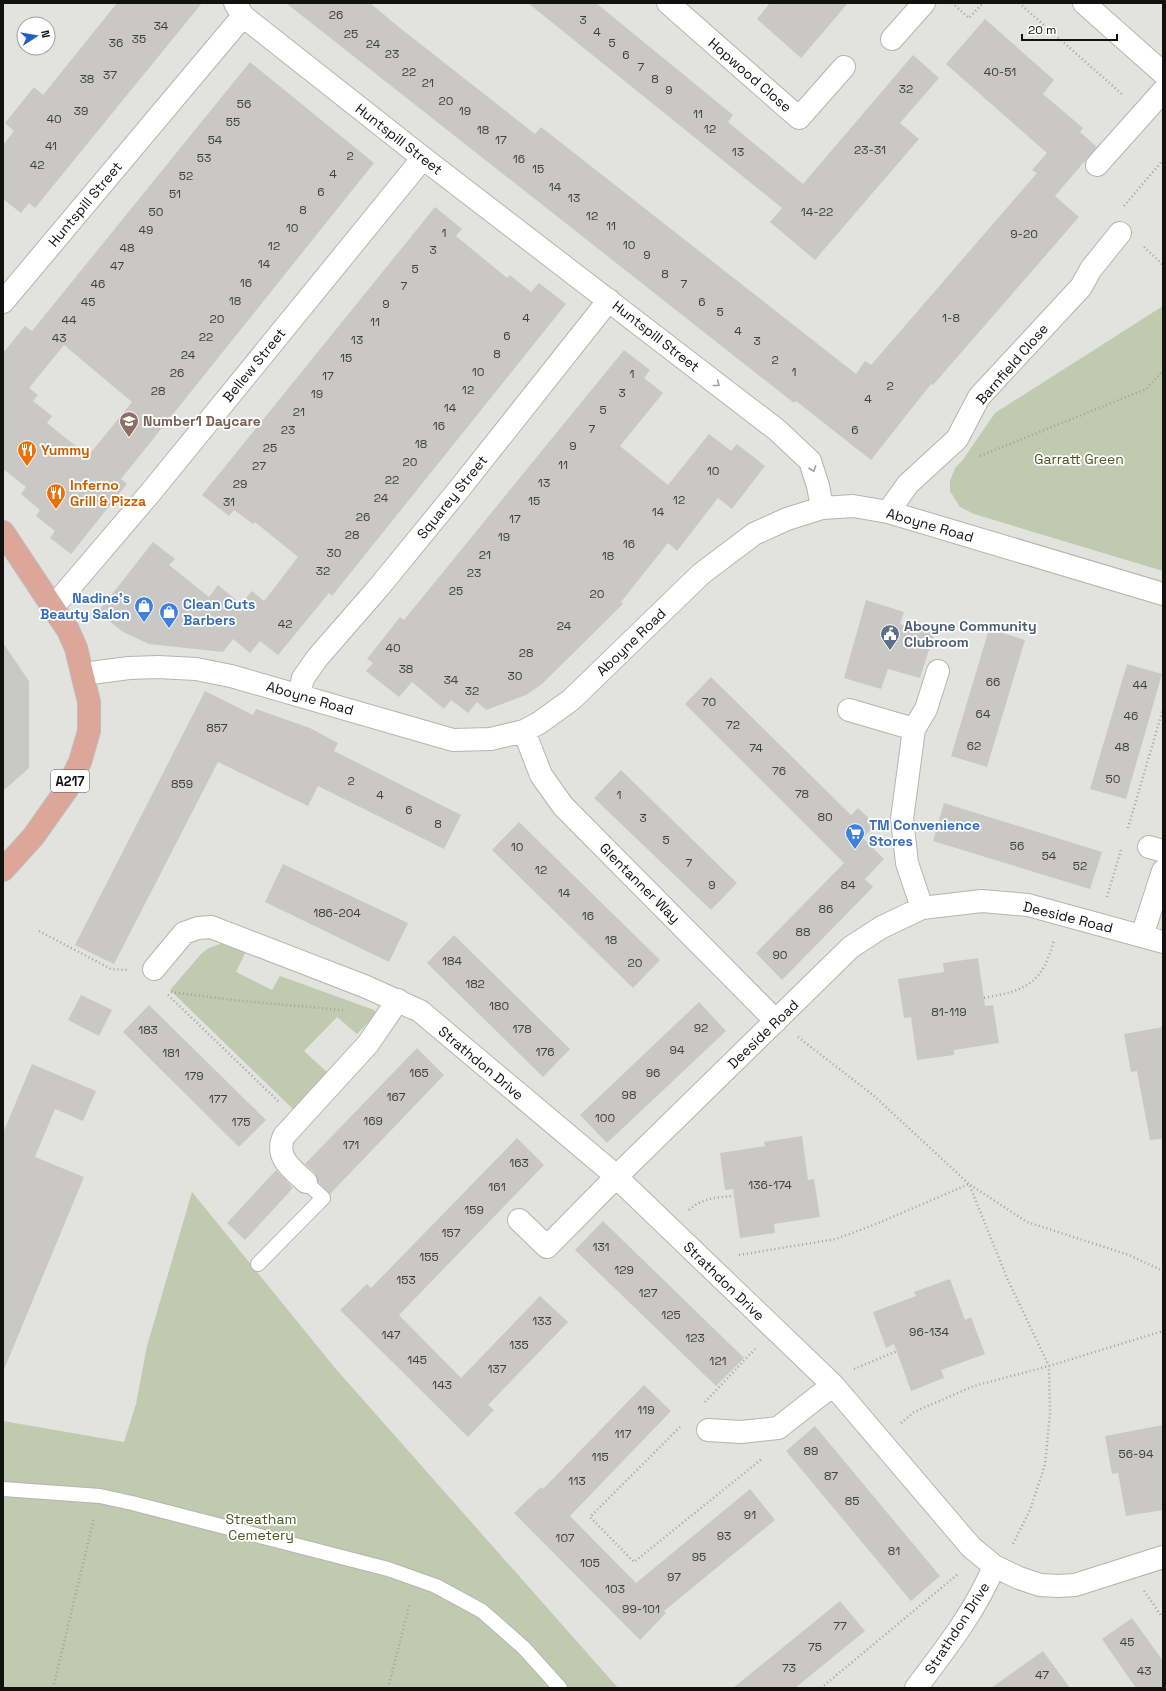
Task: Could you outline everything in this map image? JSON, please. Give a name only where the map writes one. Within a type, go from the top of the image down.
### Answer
[{"type":"main road","name":"A217","points":[[3,532],[68,630],[76,648],[89,702],[89,731],[80,762],[67,789],[33,837],[3,870]]},
{"type":"street","name":"Hopwood Close","points":[[668,3],[799,118],[844,67]]},
{"type":"street","points":[[892,39],[924,3]]},
{"type":"street","points":[[1084,3],[1163,73]]},
{"type":"street","name":"Huntspill Street","points":[[3,302],[239,10],[423,158],[777,430],[810,461],[818,486],[822,508]]},
{"type":"street","points":[[1097,164],[1163,91]]},
{"type":"street","name":"Bellew Street","points":[[53,607],[151,492],[423,158]]},
{"type":"street","name":"Barnfield Close","points":[[888,512],[908,484],[957,440],[978,397],[1081,287],[1091,269],[1120,233]]},
{"type":"street","name":"Squarey Street","points":[[299,695],[303,678],[318,657],[379,587],[455,494],[608,300]]},
{"type":"street","name":"Aboyne Road","points":[[83,674],[129,668],[196,670],[231,676],[453,740],[491,739],[524,731],[540,723],[571,700],[701,574],[754,534],[787,518],[822,508],[853,506],[888,512],[1163,594]]},
{"type":"street","points":[[922,908],[907,863],[902,819],[914,729],[926,709],[938,671]]},
{"type":"street","points":[[849,710],[914,729]]},
{"type":"street","name":"Glentanner Way","points":[[524,731],[541,775],[563,806],[776,1021]]},
{"type":"street","points":[[1142,936],[1163,871]]},
{"type":"street","name":"Deeside Road","points":[[616,1177],[852,947],[882,927],[922,908],[982,901],[1028,905],[1163,942]]},
{"type":"street","name":"Strathdon Drive","points":[[154,968],[184,933],[198,928],[211,927],[398,1000],[420,1011],[616,1177],[833,1384],[971,1547],[998,1568],[1040,1585],[1075,1585],[1163,1557]]},
{"type":"street","points":[[306,1182],[288,1165],[282,1157],[280,1149],[284,1136],[368,1044],[398,1000]]},
{"type":"street","points":[[518,1220],[547,1247],[616,1177]]},
{"type":"street","points":[[708,1430],[742,1432],[778,1428],[833,1384]]},
{"type":"street","name":"Strathdon Drive","points":[[916,1688],[998,1568]]},
{"type":"lane","points":[[258,1264],[323,1198],[306,1182]]},
{"type":"lane","points":[[3,1489],[100,1496],[132,1502],[381,1567],[436,1586],[482,1611],[524,1648],[560,1688]]},
{"type":"path","points":[[952,3],[969,18],[983,3]]},
{"type":"path","points":[[1020,3],[1144,113]]},
{"type":"path","points":[[957,440],[981,456],[1146,389],[1163,371]]},
{"type":"path","points":[[1127,831],[1163,709]]},
{"type":"path","points":[[1107,900],[1122,846]]},
{"type":"path","points":[[984,998],[1013,993],[1035,981],[1049,958],[1062,914]]},
{"type":"path","points":[[39,931],[111,969]]},
{"type":"path","points":[[163,991],[298,1121]]},
{"type":"path","points":[[168,995],[171,992],[242,1001],[345,1010]]},
{"type":"path","points":[[776,1021],[873,1095],[969,1184],[1027,1222],[1129,1255],[1163,1271]]},
{"type":"path","points":[[715,1272],[732,1256],[836,1238],[876,1224],[969,1184]]},
{"type":"path","points":[[969,1184],[1007,1278],[1049,1366],[1050,1414],[1045,1465],[1030,1510],[998,1568]]},
{"type":"path","points":[[671,1229],[695,1204],[709,1198],[734,1196]]},
{"type":"path","points":[[880,1441],[914,1412],[974,1386],[1049,1366],[1163,1331]]},
{"type":"path","points":[[703,1404],[756,1347]]},
{"type":"path","points":[[833,1384],[854,1369],[897,1351]]},
{"type":"path","points":[[682,1426],[590,1517],[634,1562],[767,1455]]},
{"type":"path","points":[[53,1688],[100,1496]]},
{"type":"path","points":[[821,1688],[962,1572]]},
{"type":"path","points":[[388,1688],[416,1579]]},
{"type":"green space","name":"Garratt Green","points":[[1163,306],[1163,571],[974,514],[960,507],[950,491],[950,481],[955,468],[962,461],[995,413]]},
{"type":"green space","points":[[223,943],[246,951],[236,972],[272,990],[280,976],[374,1010],[377,1013],[357,1034],[337,1017],[304,1051],[329,1074],[295,1111],[170,990],[202,953],[209,948]]},
{"type":"green space","name":"Streatham Cemetery","points":[[192,1192],[335,1368],[618,1688],[3,1688],[3,1421],[124,1442],[136,1404],[147,1346]]},
{"type":"building","points":[[117,3],[202,3],[35,208],[29,203],[21,213],[3,199],[3,145],[14,131],[5,123],[34,87],[43,95]]},
{"type":"building","points":[[286,3],[370,3],[535,134],[541,127],[856,374],[865,361],[871,365],[1037,173],[1032,170],[1047,153],[946,64],[985,19],[1054,80],[1043,94],[1083,128],[1080,132],[1097,147],[1055,196],[1079,217],[933,385],[931,384],[871,460],[796,401],[794,403]]},
{"type":"building","points":[[528,3],[596,3],[733,115],[728,122],[803,184],[913,55],[939,78],[900,123],[919,139],[815,260],[770,222],[782,208]]},
{"type":"building","points":[[770,3],[848,3],[801,58],[757,19]]},
{"type":"building","points":[[250,62],[374,163],[121,479],[127,484],[71,554],[50,538],[55,531],[36,516],[40,510],[21,494],[26,487],[3,469],[3,353],[25,326],[32,331]],"holes":[[[64,345],[132,402],[88,456],[47,423],[52,416],[33,401],[38,395],[29,388]]]},
{"type":"building","points":[[435,207],[462,229],[456,236],[507,278],[510,275],[531,292],[539,283],[566,304],[332,596],[329,593],[278,655],[260,641],[250,653],[233,639],[223,652],[149,644],[123,632],[98,612],[153,542],[175,559],[169,565],[209,597],[218,585],[241,604],[252,591],[264,601],[298,557],[255,522],[253,524],[234,510],[229,516],[202,495]]},
{"type":"building","points":[[624,350],[650,370],[644,378],[663,393],[620,446],[668,485],[709,434],[731,451],[737,444],[765,466],[732,509],[718,498],[677,551],[668,543],[621,602],[623,604],[542,684],[526,695],[486,710],[477,702],[468,713],[451,700],[444,709],[412,682],[399,697],[366,671],[373,663],[367,659],[400,617],[404,620]]},
{"type":"building","name":"Aboyne Community Clubroom","points":[[866,600],[904,612],[900,624],[934,634],[920,678],[888,669],[881,689],[844,678]]},
{"type":"building","points":[[989,629],[1025,640],[987,767],[951,756]]},
{"type":"building","points":[[3,643],[29,681],[29,768],[3,791]]},
{"type":"building","points":[[1127,664],[1162,674],[1126,799],[1090,789]]},
{"type":"building","points":[[711,677],[851,815],[858,808],[876,825],[863,838],[884,859],[865,879],[873,887],[782,980],[756,953],[844,863],[685,704]]},
{"type":"building","points":[[205,691],[253,715],[256,709],[310,728],[338,743],[334,751],[461,815],[444,849],[318,786],[308,806],[218,762],[114,964],[75,945]]},
{"type":"building","points":[[621,770],[737,883],[711,910],[594,798]]},
{"type":"building","points":[[944,803],[1102,852],[1090,889],[933,841]]},
{"type":"building","points":[[519,822],[660,960],[633,988],[492,850]]},
{"type":"building","points":[[283,864],[408,923],[389,962],[265,902]]},
{"type":"building","points":[[454,935],[570,1049],[543,1077],[427,963]]},
{"type":"building","points":[[978,958],[985,1006],[993,1005],[999,1043],[954,1050],[954,1055],[917,1060],[911,1017],[904,1018],[898,979],[944,972],[943,963]]},
{"type":"building","points":[[81,995],[112,1010],[99,1036],[68,1020]]},
{"type":"building","points":[[699,1002],[726,1031],[607,1143],[580,1115]]},
{"type":"building","points":[[149,1005],[266,1120],[239,1147],[123,1032]]},
{"type":"building","points":[[1163,1027],[1163,1139],[1150,1140],[1137,1071],[1131,1072],[1124,1034]]},
{"type":"building","points":[[417,1048],[444,1075],[330,1194],[318,1182],[315,1173],[305,1164]]},
{"type":"building","points":[[32,1064],[96,1091],[83,1121],[55,1109],[35,1157],[84,1177],[3,1372],[3,1133]]},
{"type":"building","points":[[802,1136],[808,1180],[814,1179],[820,1217],[774,1224],[775,1233],[740,1238],[733,1189],[725,1190],[720,1153],[765,1146],[764,1142]]},
{"type":"building","points":[[517,1138],[544,1165],[399,1315],[461,1378],[540,1296],[568,1322],[488,1405],[494,1410],[468,1437],[340,1310],[367,1284],[371,1288]]},
{"type":"building","points":[[276,1170],[293,1188],[245,1240],[227,1223]]},
{"type":"building","points":[[603,1221],[744,1358],[716,1386],[575,1250]]},
{"type":"building","points":[[950,1279],[965,1320],[971,1317],[985,1354],[941,1370],[944,1378],[911,1391],[894,1344],[886,1348],[873,1312],[916,1296],[914,1292]]},
{"type":"building","points":[[644,1385],[671,1411],[570,1516],[636,1583],[750,1489],[775,1520],[664,1611],[666,1613],[640,1640],[514,1513],[541,1487],[543,1489]]},
{"type":"building","points":[[1163,1425],[1163,1510],[1126,1516],[1118,1473],[1112,1474],[1105,1436]]},
{"type":"building","points":[[815,1426],[940,1576],[911,1601],[786,1451]]},
{"type":"building","points":[[840,1601],[865,1631],[795,1688],[733,1688]]},
{"type":"building","points":[[1132,1618],[1163,1661],[1163,1688],[1136,1688],[1102,1639]]},
{"type":"building","points":[[1043,1651],[1070,1688],[991,1688]]},
{"type":"place","name":"Number1 Daycare","points":[[129,438]]},
{"type":"place","name":"Yummy","points":[[27,467]]},
{"type":"place","name":"Inferno Grill & Pizza","points":[[56,510]]},
{"type":"place","name":"Nadine's Beauty Salon","points":[[144,623]]},
{"type":"place","name":"Clean Cuts Barbers","points":[[169,629]]},
{"type":"place","name":"Aboyne Community Clubroom","points":[[890,651]]},
{"type":"place","name":"TM Convenience Stores","points":[[855,850]]}]
